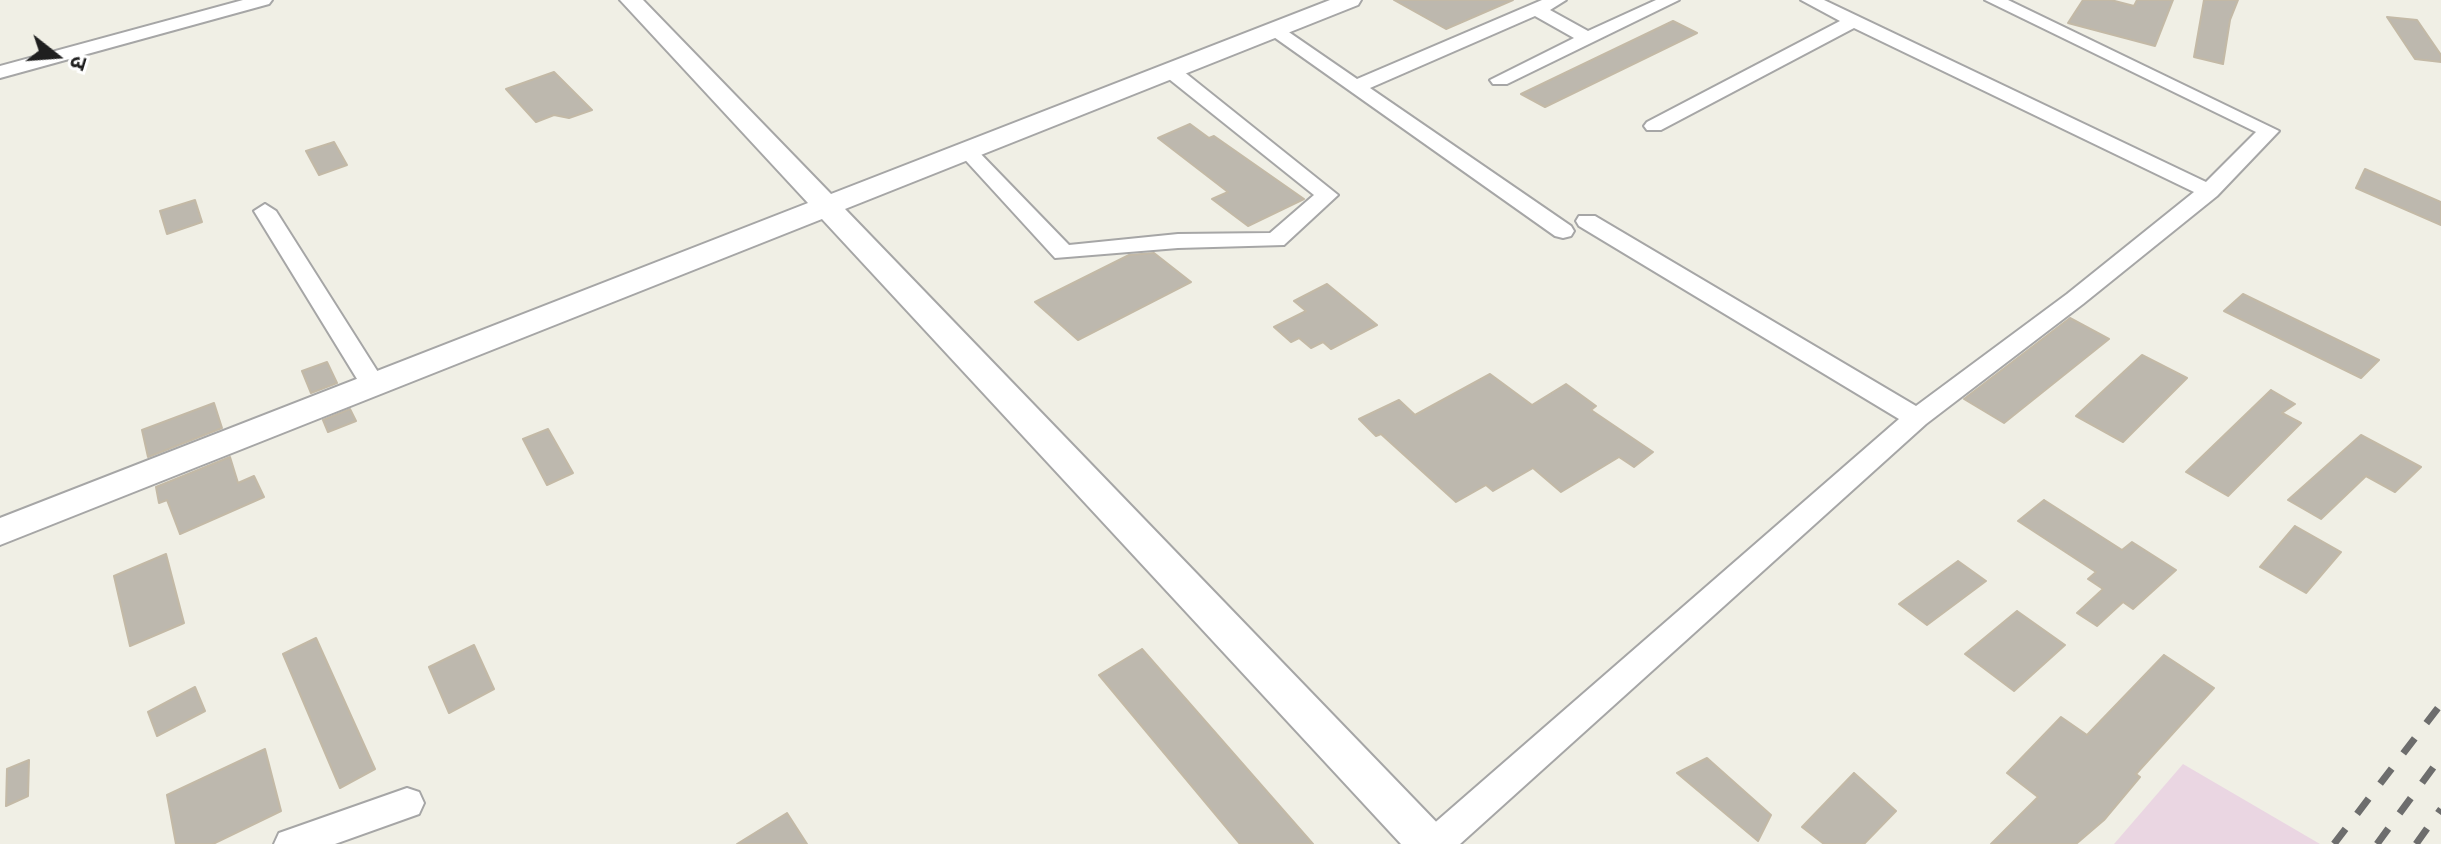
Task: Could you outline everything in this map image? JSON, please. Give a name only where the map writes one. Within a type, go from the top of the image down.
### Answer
[{"type":"street","points":[[0,72],[263,0]]},
{"type":"street","points":[[631,0],[1429,844]]},
{"type":"street","points":[[0,532],[1350,0]]},
{"type":"street","points":[[1356,87],[1557,0]]},
{"type":"street","points":[[1500,80],[1670,0]]},
{"type":"street","points":[[1810,0],[2209,191]]},
{"type":"street","points":[[1435,844],[1917,418],[2075,299],[2209,191],[2269,131],[1994,0]]},
{"type":"street","points":[[1536,9],[1588,39]]},
{"type":"street","points":[[1654,126],[1854,21]]},
{"type":"street","points":[[1273,30],[1563,231]]},
{"type":"street","points":[[968,152],[1063,253],[1178,241],[1276,240],[1327,195],[1171,71]]},
{"type":"street","points":[[265,211],[374,386]]},
{"type":"street","points":[[1587,221],[1917,418]]},
{"type":"street","points":[[291,844],[407,803]]},
{"type":"shaded area","points":[[2183,764],[2320,844],[2114,844]]},
{"type":"building","points":[[1394,0],[1513,0],[1446,29]]},
{"type":"building","points":[[2083,0],[2111,0],[2134,6],[2137,0],[2173,0],[2155,46],[2068,23]]},
{"type":"building","points":[[2204,0],[2238,0],[2230,20],[2223,64],[2194,57]]},
{"type":"building","points":[[2387,17],[2417,20],[2441,55],[2441,62],[2415,59]]},
{"type":"building","points":[[1673,21],[1697,33],[1545,107],[1521,94]]},
{"type":"building","points":[[554,72],[592,110],[569,118],[554,115],[536,122],[506,89]]},
{"type":"building","points":[[1190,124],[1209,138],[1214,136],[1304,199],[1248,226],[1212,199],[1228,192],[1158,138]]},
{"type":"building","points":[[334,142],[347,165],[319,175],[306,151]]},
{"type":"building","points":[[2365,169],[2441,202],[2441,225],[2356,188]]},
{"type":"building","points":[[195,200],[202,222],[167,234],[160,211]]},
{"type":"building","points":[[1154,253],[1191,282],[1078,340],[1035,302],[1129,255]]},
{"type":"building","points":[[1327,284],[1377,325],[1331,349],[1323,342],[1311,348],[1299,338],[1291,342],[1274,327],[1306,311],[1294,301]]},
{"type":"building","points":[[2243,294],[2379,360],[2361,378],[2224,311]]},
{"type":"building","points":[[2070,318],[2109,339],[2004,423],[1964,399]]},
{"type":"building","points":[[2142,355],[2187,378],[2123,442],[2076,416]]},
{"type":"building","points":[[327,362],[337,383],[311,393],[302,371]]},
{"type":"building","points":[[1490,374],[1532,405],[1566,384],[1596,406],[1591,410],[1653,452],[1634,467],[1619,457],[1561,492],[1533,468],[1493,491],[1486,485],[1456,502],[1381,434],[1376,436],[1359,419],[1399,400],[1415,415]]},
{"type":"building","points":[[2271,390],[2295,404],[2282,413],[2301,423],[2228,496],[2186,472]]},
{"type":"building","points":[[214,403],[222,428],[148,457],[142,430]]},
{"type":"building","points":[[350,409],[356,421],[328,432],[323,420]]},
{"type":"building","points":[[548,429],[573,473],[547,485],[523,439]]},
{"type":"building","points":[[2361,435],[2421,467],[2395,492],[2366,476],[2321,519],[2288,500]]},
{"type":"building","points":[[230,457],[238,483],[254,476],[264,497],[180,534],[167,500],[159,503],[156,487]]},
{"type":"building","points":[[2044,500],[2122,550],[2132,542],[2176,570],[2133,609],[2123,602],[2097,626],[2077,613],[2103,589],[2088,579],[2096,572],[2018,521]]},
{"type":"building","points":[[2295,526],[2341,552],[2306,593],[2260,567]]},
{"type":"building","points":[[166,554],[184,623],[130,646],[114,576]]},
{"type":"building","points":[[1958,561],[1986,581],[1927,625],[1899,604]]},
{"type":"building","points":[[2017,611],[2065,645],[2014,691],[1965,654]]},
{"type":"building","points":[[316,638],[375,769],[340,788],[283,654]]},
{"type":"building","points":[[474,645],[494,689],[449,713],[429,667]]},
{"type":"building","points":[[1142,649],[1313,844],[1240,844],[1099,675]]},
{"type":"building","points":[[2164,655],[2214,688],[2136,774],[2140,777],[2104,820],[2076,844],[1991,844],[2038,797],[2007,773],[2061,717],[2087,735]]},
{"type":"building","points":[[195,687],[205,711],[157,736],[148,712]]},
{"type":"building","points":[[265,749],[281,811],[213,844],[176,844],[167,795]]},
{"type":"building","points":[[1707,758],[1771,815],[1758,841],[1677,773]]},
{"type":"building","points":[[29,760],[28,796],[6,806],[7,769]]},
{"type":"building","points":[[1854,773],[1896,811],[1864,844],[1824,844],[1802,827]]},
{"type":"building","points":[[787,813],[807,844],[737,844]]},
{"type":"railway","points":[[2334,844],[2441,704]]},
{"type":"railway","points":[[2377,844],[2441,757]]},
{"type":"railway","points":[[2416,844],[2441,809]]}]
